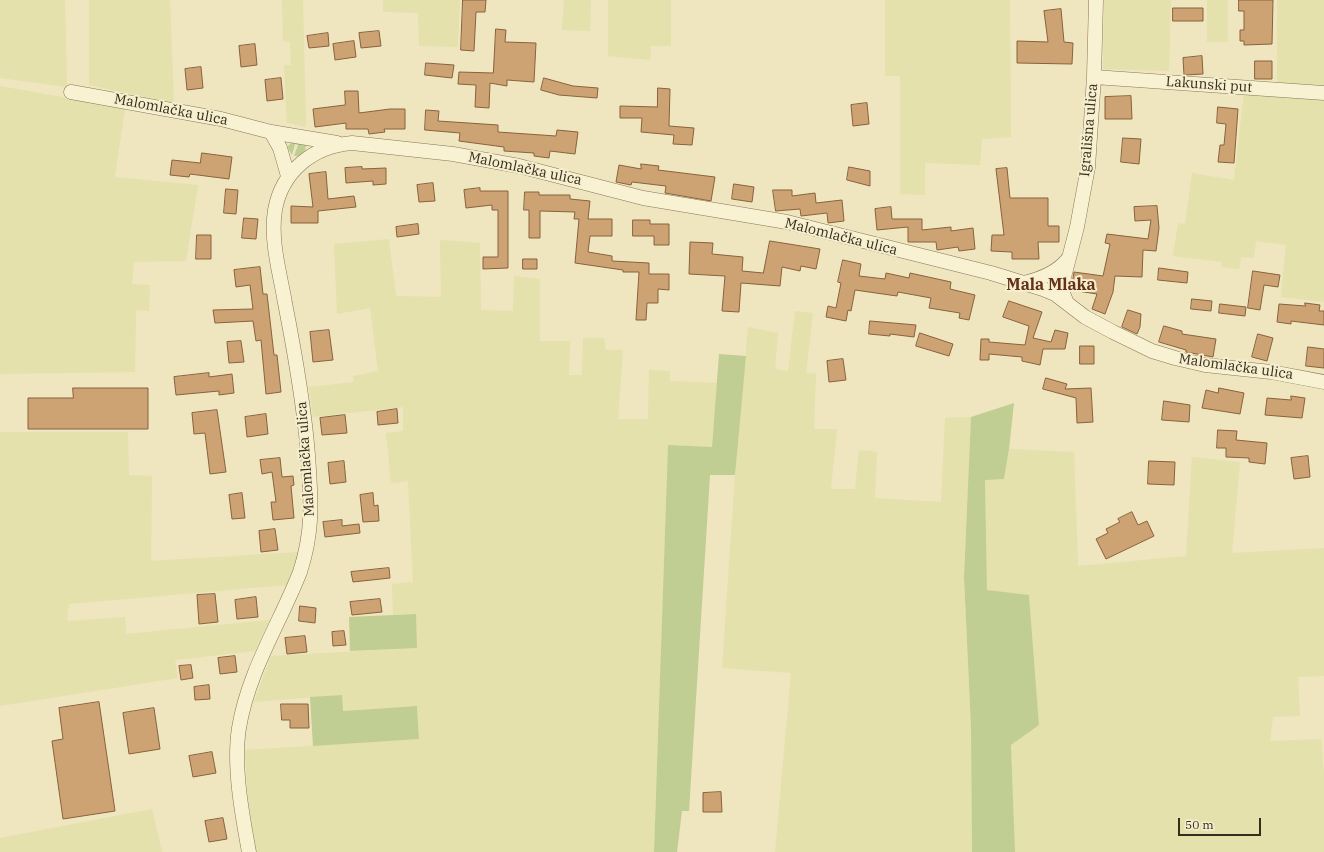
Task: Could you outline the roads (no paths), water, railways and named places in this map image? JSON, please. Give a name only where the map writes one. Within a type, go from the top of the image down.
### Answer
[{"type":"street","name":"Igrališna ulica","points":[[1067,303],[1061,289],[1077,226],[1088,167],[1094,77],[1096,0]]},
{"type":"street","name":"Lakunski put","points":[[1094,77],[1324,93]]},
{"type":"street","name":"Malomlačka ulica","points":[[70,92],[221,119],[271,132],[341,144],[387,146],[453,154],[519,166],[643,198],[787,222],[1024,283],[1055,294],[1085,317],[1113,332],[1152,351],[1175,358],[1205,365],[1286,374],[1324,382]]},
{"type":"street","points":[[271,132],[280,148],[288,176]]},
{"type":"street","name":"Malomlačka ulica","points":[[249,852],[239,781],[239,728],[248,692],[288,602],[306,555],[311,524],[306,421],[274,237],[275,210],[283,184],[299,164],[313,154],[341,144]]},
{"type":"street","points":[[1024,283],[1052,273],[1063,266],[1068,259]]},
{"type":"district","name":"Mala Mlaka","points":[[1051,285]]}]
